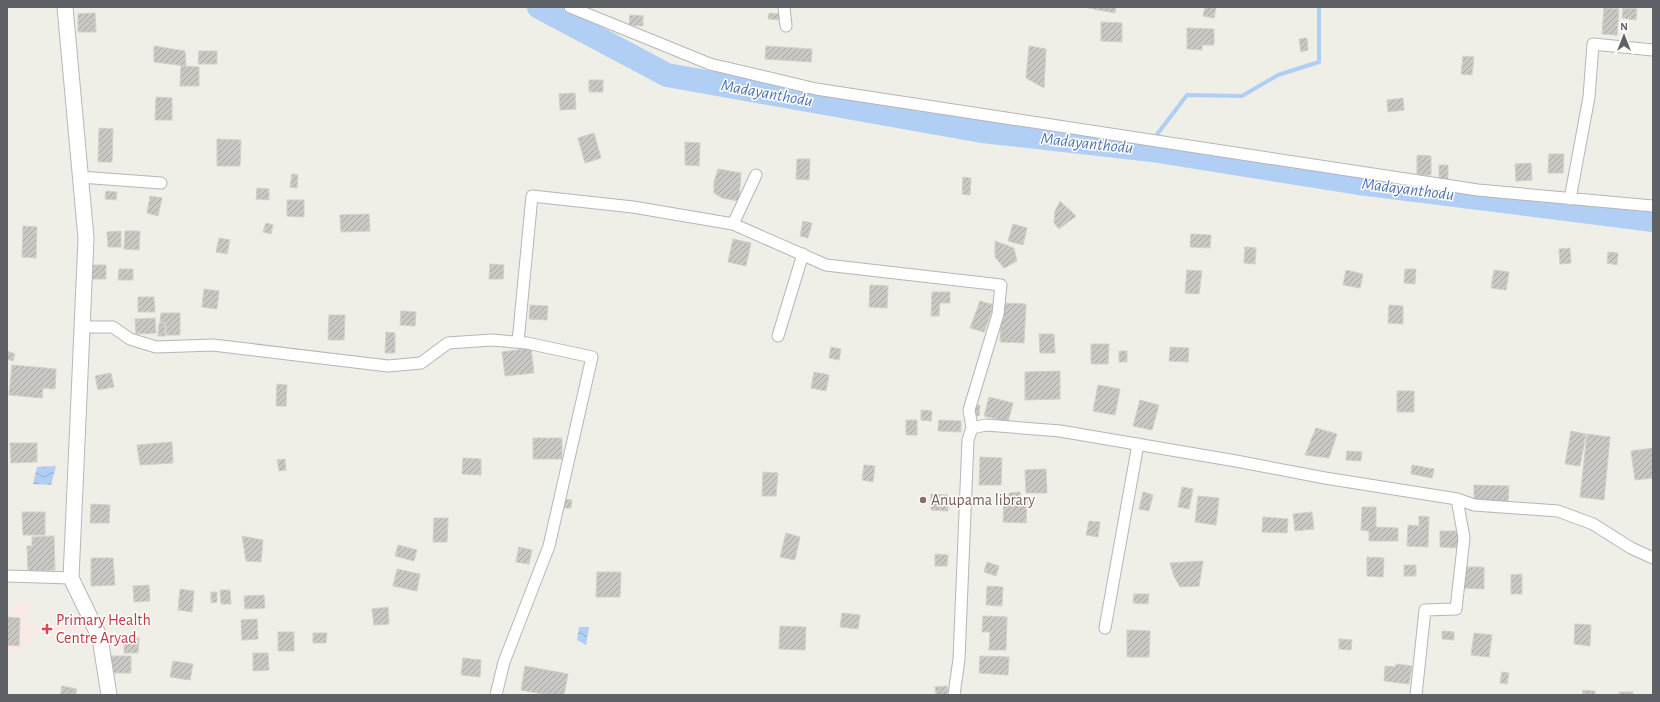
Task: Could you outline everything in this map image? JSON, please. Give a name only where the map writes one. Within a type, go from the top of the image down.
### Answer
[{"type":"main road","points":[[65,7],[86,238],[71,578],[100,638],[110,695]]},
{"type":"street","points":[[570,7],[710,64],[816,89],[1470,189],[1653,206]]},
{"type":"street","points":[[784,7],[786,26]]},
{"type":"street","points":[[1570,199],[1589,97],[1593,44],[1653,50]]},
{"type":"street","points":[[733,224],[756,175]]},
{"type":"street","points":[[80,177],[161,183]]},
{"type":"street","points":[[518,342],[532,196],[633,207],[733,224],[826,265],[1001,285],[998,314],[969,410],[972,428],[968,440],[958,659],[954,695]]},
{"type":"street","points":[[778,336],[803,254]]},
{"type":"street","points":[[82,327],[113,327],[130,339],[156,347],[213,344],[388,366],[421,363],[448,343],[491,340],[518,342],[592,357],[549,546],[504,662],[496,695]]},
{"type":"street","points":[[972,428],[986,425],[1060,431],[1325,478],[1457,499],[1474,505],[1558,511],[1593,524],[1631,548],[1653,558]]},
{"type":"street","points":[[1105,628],[1138,444]]},
{"type":"street","points":[[1416,695],[1425,610],[1456,609],[1464,538],[1457,499]]},
{"type":"street","points":[[7,576],[71,578]]},
{"type":"shaded area","name":"Primary Health Centre Aryad","points":[[12,604],[29,604],[28,625],[83,625],[92,636],[32,633],[31,645],[24,645],[23,652],[10,653],[10,649],[7,650],[7,621],[11,621]]},
{"type":"water","points":[[56,466],[51,485],[33,484],[37,467]]},
{"type":"water","points":[[579,627],[589,627],[586,645],[577,640]]},
{"type":"building","points":[[1087,7],[1116,7],[1115,13]]},
{"type":"building","points":[[1205,7],[1216,7],[1214,18],[1203,16]]},
{"type":"building","points":[[1604,8],[1619,9],[1617,35],[1602,34]]},
{"type":"building","points":[[1623,8],[1637,9],[1636,20],[1622,18]]},
{"type":"building","points":[[95,13],[96,32],[78,32],[78,14]]},
{"type":"building","points":[[769,13],[780,14],[780,20],[768,19]]},
{"type":"building","points":[[630,15],[643,16],[643,26],[629,25]]},
{"type":"building","points":[[1101,22],[1122,23],[1122,42],[1101,41]]},
{"type":"building","points":[[1187,28],[1214,29],[1214,45],[1202,45],[1202,50],[1187,49]]},
{"type":"building","points":[[1307,38],[1308,50],[1301,52],[1299,39]]},
{"type":"building","points":[[154,46],[185,51],[186,66],[154,62]]},
{"type":"building","points":[[766,46],[812,49],[811,62],[765,59]]},
{"type":"building","points":[[1029,46],[1046,49],[1044,88],[1026,78]]},
{"type":"building","points":[[199,51],[217,51],[217,64],[198,64]]},
{"type":"building","points":[[1463,56],[1474,57],[1472,75],[1461,74]]},
{"type":"building","points":[[181,66],[199,67],[199,86],[180,86]]},
{"type":"building","points":[[589,80],[603,80],[603,92],[589,92]]},
{"type":"building","points":[[575,93],[576,109],[560,110],[559,94]]},
{"type":"building","points":[[156,97],[172,98],[172,120],[155,120]]},
{"type":"building","points":[[1403,98],[1404,110],[1388,112],[1387,100]]},
{"type":"building","points":[[99,128],[113,129],[112,162],[98,162]]},
{"type":"building","points":[[594,133],[601,158],[585,163],[578,138]]},
{"type":"building","points":[[217,139],[241,140],[240,166],[217,166]]},
{"type":"building","points":[[685,142],[700,143],[699,166],[685,165]]},
{"type":"building","points":[[1549,154],[1564,154],[1563,173],[1548,173]]},
{"type":"building","points":[[1417,155],[1431,156],[1431,175],[1417,175]]},
{"type":"building","points":[[797,159],[810,159],[809,180],[796,179]]},
{"type":"building","points":[[1531,163],[1532,180],[1516,181],[1515,164]]},
{"type":"building","points":[[1439,165],[1448,165],[1448,180],[1439,179]]},
{"type":"building","points":[[718,169],[741,173],[739,201],[722,198],[714,193],[714,182]]},
{"type":"building","points":[[292,174],[298,175],[297,188],[290,187]]},
{"type":"building","points":[[963,177],[971,178],[970,195],[962,194]]},
{"type":"building","points":[[257,188],[269,189],[269,200],[256,199]]},
{"type":"building","points":[[106,191],[117,192],[116,200],[105,199]]},
{"type":"building","points":[[150,196],[162,198],[158,216],[147,213]]},
{"type":"building","points":[[287,200],[304,200],[304,217],[287,216]]},
{"type":"building","points":[[1060,201],[1076,216],[1059,229],[1054,223],[1055,211]]},
{"type":"building","points":[[369,214],[370,231],[341,232],[340,215]]},
{"type":"building","points":[[803,221],[812,223],[808,238],[800,236]]},
{"type":"building","points":[[266,223],[273,225],[271,234],[263,232]]},
{"type":"building","points":[[1013,224],[1027,228],[1023,245],[1008,241]]},
{"type":"building","points":[[23,226],[37,227],[36,258],[22,257]]},
{"type":"building","points":[[121,231],[121,247],[108,247],[107,232]]},
{"type":"building","points":[[125,231],[140,231],[139,250],[124,249]]},
{"type":"building","points":[[1191,234],[1211,235],[1210,248],[1190,247]]},
{"type":"building","points":[[219,238],[230,240],[227,254],[216,252]]},
{"type":"building","points":[[733,239],[751,243],[746,266],[728,262]]},
{"type":"building","points":[[995,241],[1014,248],[1017,261],[1004,268],[995,257]]},
{"type":"building","points":[[1245,247],[1256,248],[1255,264],[1244,263]]},
{"type":"building","points":[[1570,248],[1571,263],[1560,264],[1559,249]]},
{"type":"building","points":[[1608,252],[1618,253],[1617,265],[1607,263]]},
{"type":"building","points":[[490,264],[504,265],[503,279],[489,279]]},
{"type":"building","points":[[92,265],[106,265],[106,279],[91,279]]},
{"type":"building","points":[[119,269],[133,269],[133,280],[118,280]]},
{"type":"building","points":[[1405,269],[1416,269],[1415,284],[1404,283]]},
{"type":"building","points":[[1187,270],[1202,271],[1199,294],[1185,293]]},
{"type":"building","points":[[1346,270],[1363,274],[1360,288],[1343,285]]},
{"type":"building","points":[[1494,270],[1509,272],[1506,290],[1491,288]]},
{"type":"building","points":[[870,285],[888,286],[887,308],[869,307]]},
{"type":"building","points":[[204,289],[219,291],[217,309],[202,307]]},
{"type":"building","points":[[932,292],[950,292],[950,303],[940,303],[939,316],[931,316]]},
{"type":"building","points":[[138,297],[154,297],[155,312],[138,312]]},
{"type":"building","points":[[980,301],[994,305],[984,332],[970,328]]},
{"type":"building","points":[[1002,303],[1026,304],[1024,343],[1000,342]]},
{"type":"building","points":[[530,305],[548,306],[547,320],[529,319]]},
{"type":"building","points":[[1389,305],[1403,306],[1403,324],[1388,323]]},
{"type":"building","points":[[401,311],[416,312],[415,326],[400,325]]},
{"type":"building","points":[[161,313],[180,313],[180,335],[166,335],[166,323],[160,322]]},
{"type":"building","points":[[329,315],[345,315],[344,340],[328,340]]},
{"type":"building","points":[[155,318],[156,333],[136,334],[135,319]]},
{"type":"building","points":[[159,323],[165,323],[165,336],[158,336]]},
{"type":"building","points":[[386,332],[395,333],[395,353],[385,353]]},
{"type":"building","points":[[1039,334],[1054,334],[1055,353],[1040,353]]},
{"type":"building","points":[[1091,344],[1109,344],[1108,364],[1091,364]]},
{"type":"building","points":[[831,347],[841,349],[839,360],[829,358]]},
{"type":"building","points":[[1170,347],[1189,348],[1188,362],[1169,361]]},
{"type":"building","points":[[531,348],[534,373],[505,376],[502,352]]},
{"type":"building","points":[[7,351],[15,354],[13,361],[7,359]]},
{"type":"building","points":[[1119,351],[1127,351],[1127,362],[1119,362]]},
{"type":"building","points":[[12,365],[56,369],[55,389],[43,388],[42,398],[9,395]]},
{"type":"building","points":[[1060,371],[1060,399],[1025,400],[1025,372]]},
{"type":"building","points":[[814,372],[829,375],[826,391],[811,388]]},
{"type":"building","points":[[111,373],[114,387],[98,390],[95,376]]},
{"type":"building","points":[[277,384],[287,385],[286,406],[276,406]]},
{"type":"building","points":[[1098,385],[1120,389],[1115,415],[1093,411]]},
{"type":"building","points":[[1397,391],[1414,391],[1414,412],[1397,412]]},
{"type":"building","points":[[989,397],[1013,403],[1008,422],[984,416]]},
{"type":"building","points":[[1140,400],[1159,405],[1152,430],[1133,426]]},
{"type":"building","points":[[974,405],[980,405],[979,416],[973,415]]},
{"type":"building","points":[[921,410],[932,411],[931,421],[921,420]]},
{"type":"building","points":[[906,420],[917,420],[917,435],[906,435]]},
{"type":"building","points":[[939,420],[961,421],[961,432],[938,431]]},
{"type":"building","points":[[1316,428],[1337,434],[1329,458],[1305,455]]},
{"type":"building","points":[[1571,431],[1586,434],[1580,466],[1565,464]]},
{"type":"building","points":[[1587,434],[1610,437],[1604,500],[1580,497]]},
{"type":"building","points":[[533,438],[562,438],[562,459],[533,459]]},
{"type":"building","points":[[172,442],[173,463],[140,465],[137,445]]},
{"type":"building","points":[[10,443],[37,443],[37,462],[11,463]]},
{"type":"building","points":[[1653,448],[1653,478],[1635,480],[1631,451]]},
{"type":"building","points":[[1347,451],[1362,452],[1361,461],[1346,460]]},
{"type":"building","points":[[980,457],[1002,458],[1001,485],[979,485]]},
{"type":"building","points":[[463,458],[481,459],[481,475],[462,474]]},
{"type":"building","points":[[285,459],[286,470],[279,471],[277,460]]},
{"type":"building","points":[[864,465],[875,466],[873,482],[862,480]]},
{"type":"building","points":[[1412,465],[1434,469],[1432,478],[1411,474]]},
{"type":"building","points":[[1046,469],[1047,493],[1026,493],[1025,470]]},
{"type":"building","points":[[763,472],[778,473],[776,496],[762,496]]},
{"type":"building","points":[[1474,485],[1509,486],[1508,502],[1474,502]]},
{"type":"building","points":[[1182,487],[1193,489],[1189,509],[1178,507]]},
{"type":"building","points":[[1020,492],[1020,500],[1009,500],[1009,493]]},
{"type":"building","points":[[1143,492],[1153,495],[1149,511],[1139,509]]},
{"type":"building","points":[[931,494],[948,495],[948,511],[931,510]]},
{"type":"building","points":[[1198,496],[1219,498],[1216,525],[1195,522]]},
{"type":"building","points":[[563,499],[572,500],[571,508],[563,508]]},
{"type":"building","points":[[1004,500],[1027,501],[1026,523],[1003,522]]},
{"type":"building","points":[[91,504],[110,505],[109,523],[90,523]]},
{"type":"building","points":[[1362,507],[1376,507],[1376,527],[1398,528],[1398,541],[1369,541],[1369,531],[1361,530]]},
{"type":"building","points":[[22,512],[45,512],[45,535],[23,535]]},
{"type":"building","points":[[1312,512],[1314,529],[1295,531],[1293,514]]},
{"type":"building","points":[[1419,516],[1429,517],[1428,547],[1407,546],[1408,525],[1419,526]]},
{"type":"building","points":[[1263,517],[1288,519],[1287,533],[1262,532]]},
{"type":"building","points":[[434,518],[448,518],[447,542],[433,542]]},
{"type":"building","points":[[1089,521],[1100,522],[1098,537],[1086,535]]},
{"type":"building","points":[[1440,531],[1458,531],[1458,548],[1440,547]]},
{"type":"building","points":[[786,533],[800,537],[795,560],[780,557]]},
{"type":"building","points":[[54,536],[55,570],[28,571],[27,546],[32,546],[32,537]]},
{"type":"building","points":[[242,536],[263,540],[261,562],[246,561]]},
{"type":"building","points":[[398,545],[417,550],[414,561],[395,556]]},
{"type":"building","points":[[519,547],[532,550],[529,564],[516,562]]},
{"type":"building","points":[[935,554],[948,555],[947,566],[935,566]]},
{"type":"building","points":[[1367,557],[1384,558],[1383,577],[1367,576]]},
{"type":"building","points":[[91,558],[113,558],[115,585],[91,586]]},
{"type":"building","points":[[1203,561],[1199,586],[1180,587],[1174,576],[1170,563]]},
{"type":"building","points":[[987,562],[999,566],[996,576],[984,572]]},
{"type":"building","points":[[1404,565],[1416,565],[1416,576],[1404,576]]},
{"type":"building","points":[[1464,567],[1484,567],[1484,589],[1464,588]]},
{"type":"building","points":[[397,569],[420,574],[417,591],[393,586]]},
{"type":"building","points":[[597,572],[621,572],[620,597],[596,597]]},
{"type":"building","points":[[1522,574],[1522,594],[1511,594],[1511,575]]},
{"type":"building","points":[[149,585],[150,601],[134,602],[133,586]]},
{"type":"building","points":[[987,586],[1003,587],[1002,606],[986,605]]},
{"type":"building","points":[[180,589],[194,591],[192,612],[178,610]]},
{"type":"building","points":[[220,590],[230,590],[231,604],[221,604]]},
{"type":"building","points":[[211,592],[217,592],[217,602],[211,603]]},
{"type":"building","points":[[1134,594],[1149,594],[1148,604],[1133,603]]},
{"type":"building","points":[[264,595],[265,608],[245,609],[244,596]]},
{"type":"building","points":[[388,607],[389,624],[374,625],[372,609]]},
{"type":"building","points":[[842,613],[860,615],[858,629],[840,627]]},
{"type":"building","points":[[983,616],[1007,617],[1006,650],[989,650],[990,632],[982,632]]},
{"type":"building","points":[[7,617],[20,618],[19,646],[7,645]]},
{"type":"building","points":[[257,619],[258,639],[242,640],[241,620]]},
{"type":"building","points":[[1575,624],[1591,625],[1590,646],[1574,644]]},
{"type":"building","points":[[780,626],[806,627],[805,650],[779,649]]},
{"type":"building","points":[[1127,630],[1150,631],[1149,657],[1127,657]]},
{"type":"building","points":[[1442,631],[1454,632],[1454,640],[1442,639]]},
{"type":"building","points":[[278,632],[294,632],[294,651],[278,651]]},
{"type":"building","points":[[313,633],[327,633],[326,643],[313,643]]},
{"type":"building","points":[[1474,633],[1492,635],[1489,657],[1471,655]]},
{"type":"building","points":[[124,638],[139,638],[138,653],[124,653]]},
{"type":"building","points":[[1339,639],[1352,640],[1351,650],[1339,649]]},
{"type":"building","points":[[253,653],[268,653],[269,670],[253,671]]},
{"type":"building","points":[[109,656],[131,656],[131,673],[109,673]]},
{"type":"building","points":[[980,656],[1009,657],[1008,675],[979,673]]},
{"type":"building","points":[[463,658],[481,660],[480,677],[461,675]]},
{"type":"building","points":[[173,661],[193,664],[190,680],[170,677]]},
{"type":"building","points":[[1396,664],[1412,666],[1409,684],[1384,681],[1385,666],[1395,667]]},
{"type":"building","points":[[525,666],[568,674],[564,695],[549,695],[521,690]]},
{"type":"building","points":[[1502,672],[1509,673],[1507,684],[1500,683]]},
{"type":"building","points":[[62,686],[77,689],[75,695],[60,695]]},
{"type":"building","points":[[947,686],[948,695],[936,695],[935,687]]},
{"type":"building","points":[[1583,690],[1595,691],[1595,695],[1582,695]]},
{"type":"building","points":[[1619,692],[1633,692],[1633,695],[1619,695]]},
{"type":"waterway","name":"Madayanthodu","points":[[539,7],[667,75],[982,131],[1152,150],[1359,183],[1653,220]]},
{"type":"waterway","points":[[1146,149],[1187,95],[1242,96],[1278,75],[1319,62],[1319,7]]},
{"type":"place","name":"Anupama library","points":[[923,500]]},
{"type":"place","name":"Primary Health Centre Aryad","points":[[47,629]]}]
